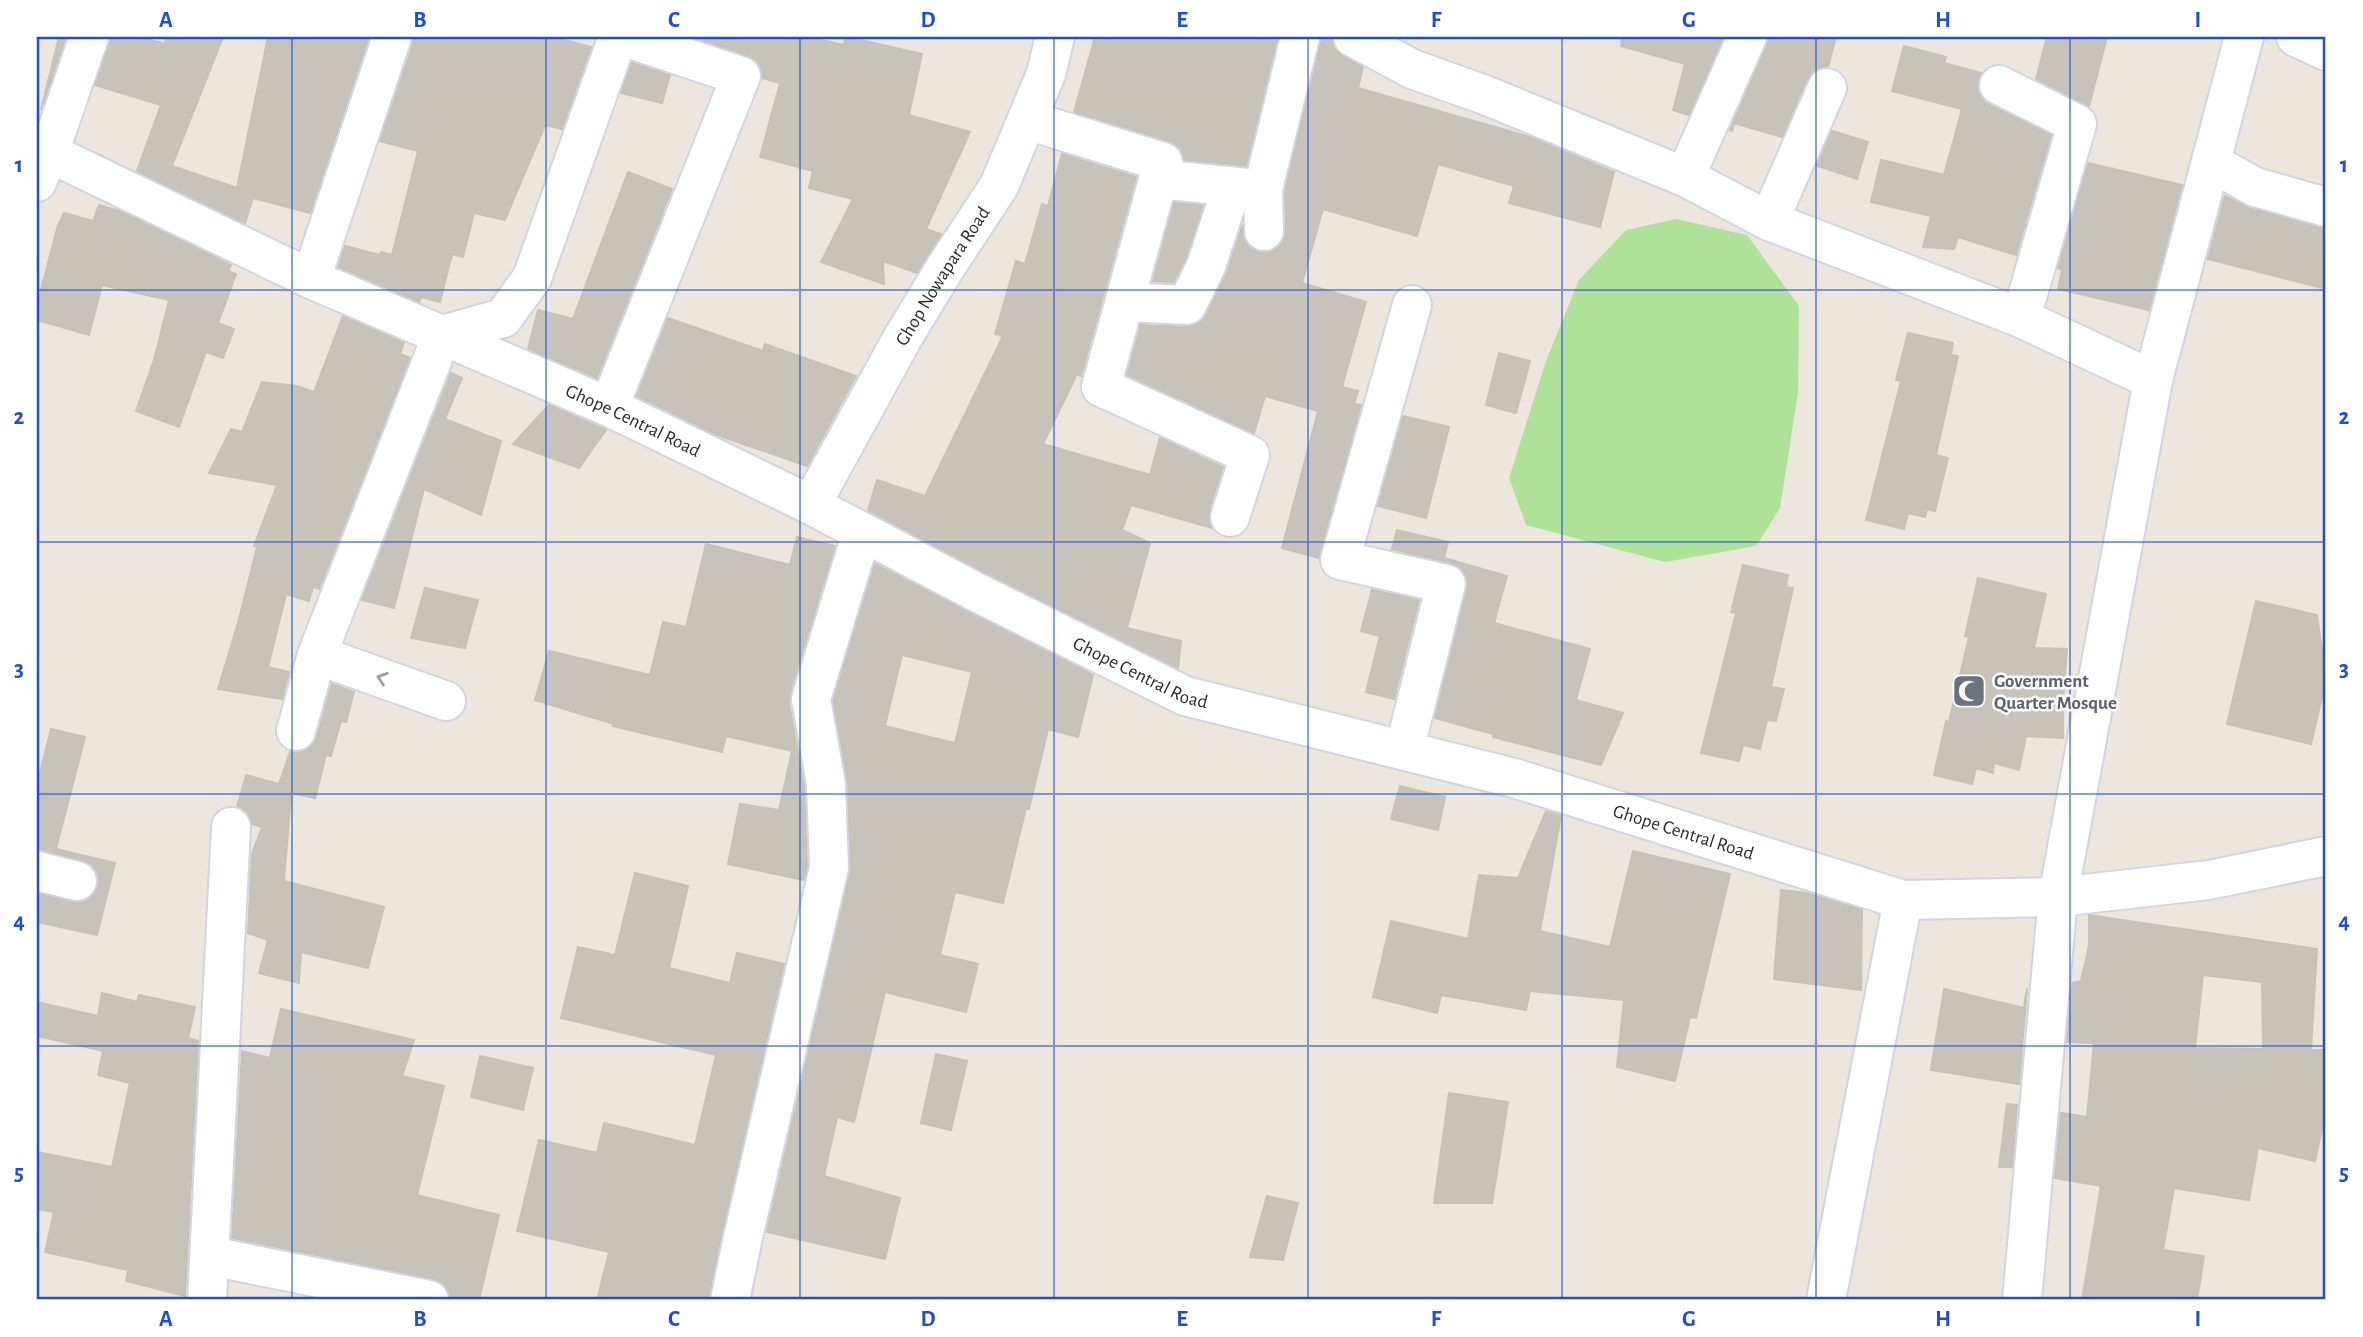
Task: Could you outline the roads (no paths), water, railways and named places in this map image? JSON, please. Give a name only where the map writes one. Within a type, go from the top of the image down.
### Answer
[{"type":"street","points":[[41,161],[89,37]]},
{"type":"street","points":[[311,279],[392,37]]},
{"type":"street","points":[[296,731],[317,655],[442,335],[503,318],[532,278],[618,37]]},
{"type":"street","points":[[609,407],[741,76],[624,37]]},
{"type":"street","name":"Ghop Nowapara Road","points":[[811,505],[902,339],[999,186],[1046,74],[1055,37]]},
{"type":"street","points":[[1125,302],[1187,305],[1247,188],[1300,37]]},
{"type":"street","points":[[1353,37],[1412,69],[1485,94],[1685,177],[1769,221],[2021,318],[2153,380]]},
{"type":"street","points":[[1685,177],[1747,37]]},
{"type":"street","points":[[2022,1300],[2058,897],[2153,380],[2244,37]]},
{"type":"street","points":[[2296,37],[2326,51]]},
{"type":"street","points":[[2000,85],[2077,124],[2021,318]]},
{"type":"street","points":[[1769,221],[1827,88]]},
{"type":"street","points":[[1027,120],[1163,162],[1101,387],[1250,455],[1230,517]]},
{"type":"street","name":"Ghope Central Road","points":[[41,161],[609,407],[811,505],[976,592],[1185,696],[1514,778],[1903,900],[2058,897],[2208,880],[2326,856]]},
{"type":"street","points":[[2211,163],[2255,187],[2326,207]]},
{"type":"street","points":[[1158,179],[1247,188]]},
{"type":"street","points":[[1247,188],[1264,231]]},
{"type":"street","points":[[1407,739],[1446,584],[1340,560],[1412,305]]},
{"type":"street","points":[[730,1300],[829,869],[826,784],[811,699],[862,532]]},
{"type":"street","points":[[317,655],[446,701]]},
{"type":"street","points":[[207,1300],[231,827]]},
{"type":"street","points":[[37,872],[77,881]]},
{"type":"street","points":[[1826,1300],[1903,900]]},
{"type":"street","points":[[210,1256],[429,1300]]},
{"type":"place","name":"Government Quarter Mosque","points":[[1969,691]]}]
